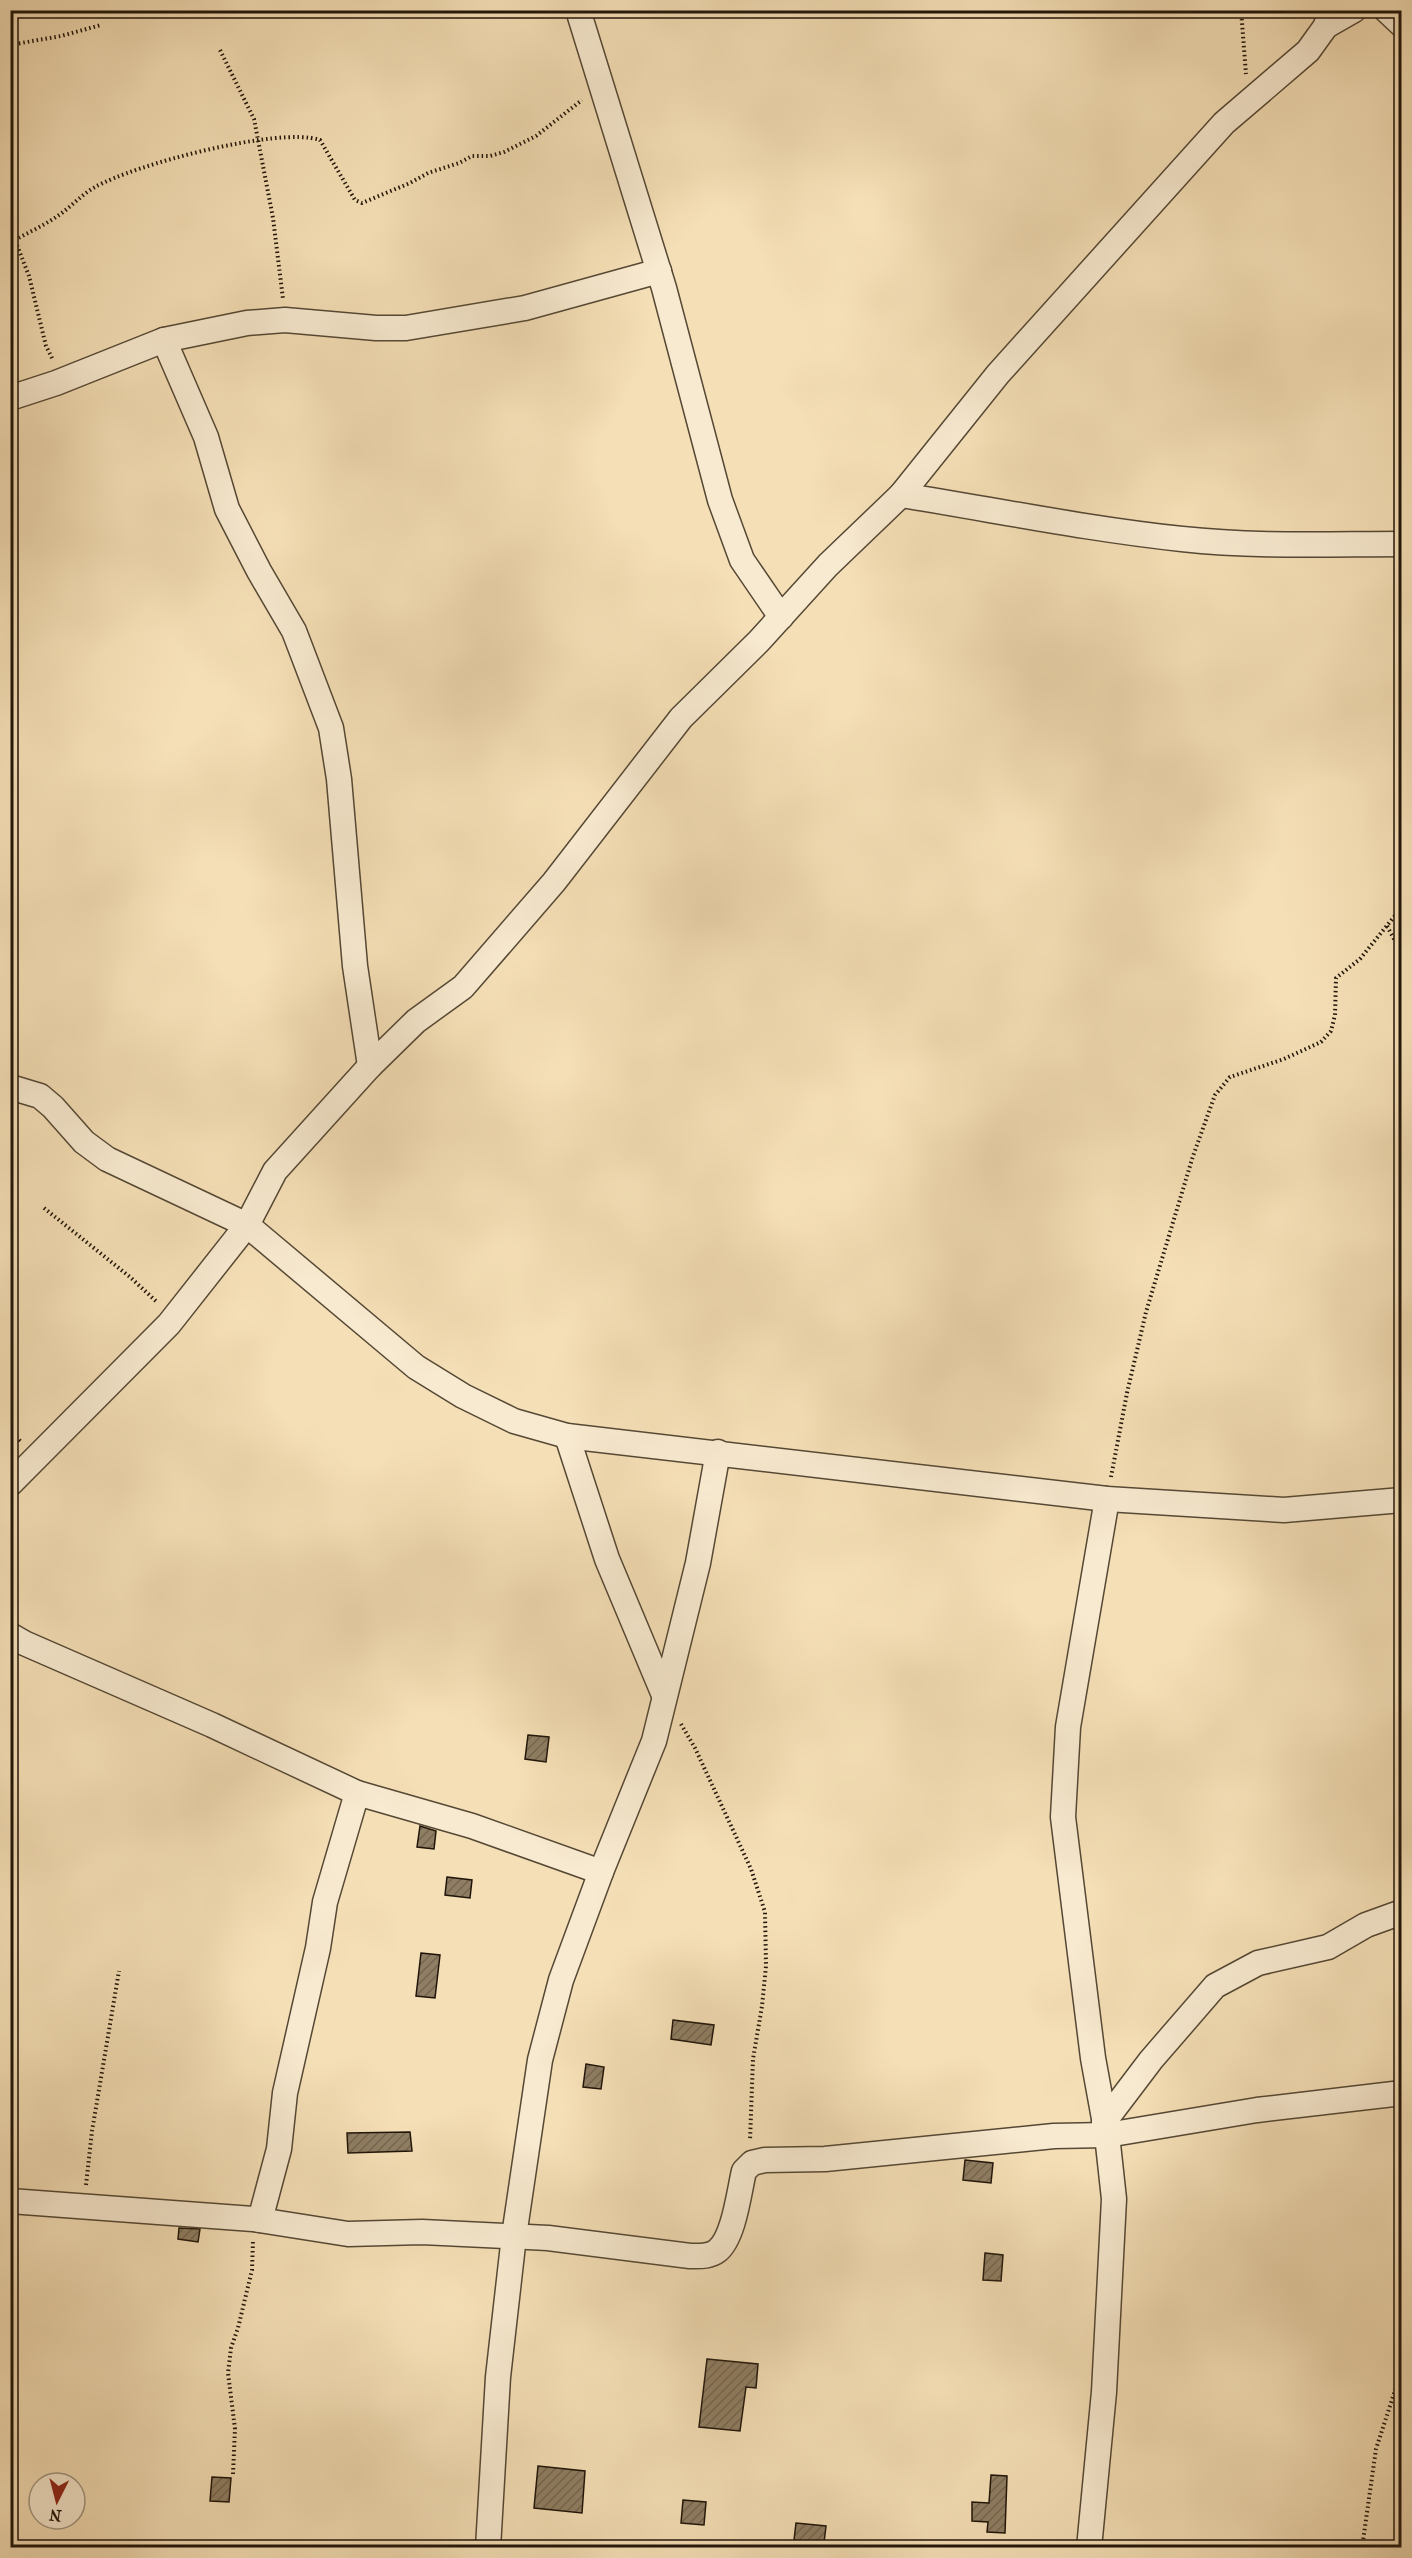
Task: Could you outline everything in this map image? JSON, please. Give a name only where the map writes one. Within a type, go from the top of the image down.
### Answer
[{"type":"street","points":[[578,10],[658,271],[720,500],[742,560],[781,617]]},
{"type":"street","points":[[10,1484],[173,1318],[247,1225],[275,1171],[370,1066],[416,1021],[463,987],[554,882],[681,718],[781,617],[828,565],[901,495],[998,374],[1224,123],[1308,51],[1328,18],[1354,10]]},
{"type":"street","points":[[1386,10],[1401,25]]},
{"type":"street","points":[[10,398],[63,380],[164,340],[247,323],[285,320],[376,328],[406,328],[525,308],[658,271]]},
{"type":"street","points":[[164,340],[206,437],[227,509],[294,631],[331,728],[339,778],[355,966],[370,1066]]},
{"type":"street","points":[[901,495],[1183,539],[1246,543],[1401,544]]},
{"type":"street","points":[[10,1087],[40,1096],[84,1142],[107,1159],[247,1225],[416,1367],[463,1396],[514,1420],[567,1436],[1107,1499],[1284,1510],[1401,1500]]},
{"type":"street","points":[[567,1436],[607,1559],[664,1695]]},
{"type":"street","points":[[488,2547],[498,2377],[514,2236],[540,2060],[561,1980],[601,1872],[654,1741],[698,1563],[718,1452]]},
{"type":"street","points":[[1089,2547],[1104,2392],[1113,2210],[1105,2128],[1093,2058],[1063,1817],[1068,1727],[1107,1499]]},
{"type":"street","points":[[10,1635],[357,1793],[472,1826],[601,1872]]},
{"type":"street","points":[[256,2220],[279,2149],[285,2093],[318,1948],[325,1902],[357,1793]]},
{"type":"street","points":[[1105,2128],[1151,2060],[1215,1986],[1258,1963],[1328,1947],[1366,1925],[1401,1912]]},
{"type":"street","points":[[10,2201],[256,2220],[348,2234],[422,2232],[514,2236],[588,2242],[690,2256],[708,2256],[716,2251],[726,2239],[744,2171],[752,2163],[765,2160],[825,2159],[1054,2136],[1401,2093]]},
{"type":"path","points":[[1241,10],[1249,102]]},
{"type":"path","points":[[10,45],[61,36],[101,25]]},
{"type":"path","points":[[220,50],[254,119],[273,218],[285,320]]},
{"type":"path","points":[[15,240],[58,216],[93,188],[123,174],[168,159],[259,140],[305,137],[320,140],[355,200],[362,203],[472,156],[490,156],[515,147],[536,136],[601,85]]},
{"type":"path","points":[[10,192],[15,240],[29,276],[46,346],[63,380]]},
{"type":"path","points":[[1107,1499],[1127,1394],[1146,1312],[1193,1156],[1215,1095],[1230,1077],[1284,1059],[1321,1042],[1331,1031],[1335,1015],[1336,978],[1360,959],[1401,907]]},
{"type":"path","points":[[1387,926],[1401,954]]},
{"type":"path","points":[[44,1208],[130,1278],[173,1318]]},
{"type":"path","points":[[664,1695],[695,1748],[751,1869],[765,1912],[766,1966],[753,2059],[749,2122],[752,2163]]},
{"type":"path","points":[[81,2206],[120,1971]]},
{"type":"path","points":[[233,2474],[235,2429],[228,2373],[231,2348],[252,2270],[256,2220]]},
{"type":"path","points":[[1362,2547],[1376,2449],[1401,2369]]},
{"type":"building","points":[[528,1735],[549,1737],[546,1762],[525,1759]]},
{"type":"building","points":[[420,1826],[436,1831],[434,1849],[417,1847]]},
{"type":"building","points":[[447,1877],[472,1880],[470,1898],[445,1895]]},
{"type":"building","points":[[421,1953],[440,1955],[435,1998],[416,1996]]},
{"type":"building","points":[[673,2020],[714,2025],[711,2045],[671,2039]]},
{"type":"building","points":[[586,2064],[604,2067],[601,2089],[583,2087]]},
{"type":"building","points":[[410,2132],[412,2151],[348,2153],[347,2133]]},
{"type":"building","points":[[965,2160],[993,2163],[991,2183],[963,2180]]},
{"type":"building","points":[[179,2228],[200,2229],[198,2242],[178,2239]]},
{"type":"building","points":[[985,2253],[1003,2255],[1001,2281],[983,2280]]},
{"type":"building","points":[[707,2359],[758,2364],[756,2388],[746,2387],[740,2431],[699,2427]]},
{"type":"building","points":[[538,2466],[585,2471],[582,2513],[534,2508]]},
{"type":"building","points":[[991,2475],[1007,2476],[1005,2533],[987,2532],[988,2522],[972,2521],[972,2502],[989,2503]]},
{"type":"building","points":[[212,2477],[231,2478],[229,2502],[210,2501]]},
{"type":"building","points":[[683,2500],[706,2502],[704,2525],[681,2523]]},
{"type":"building","points":[[796,2523],[826,2526],[824,2543],[794,2540]]}]
